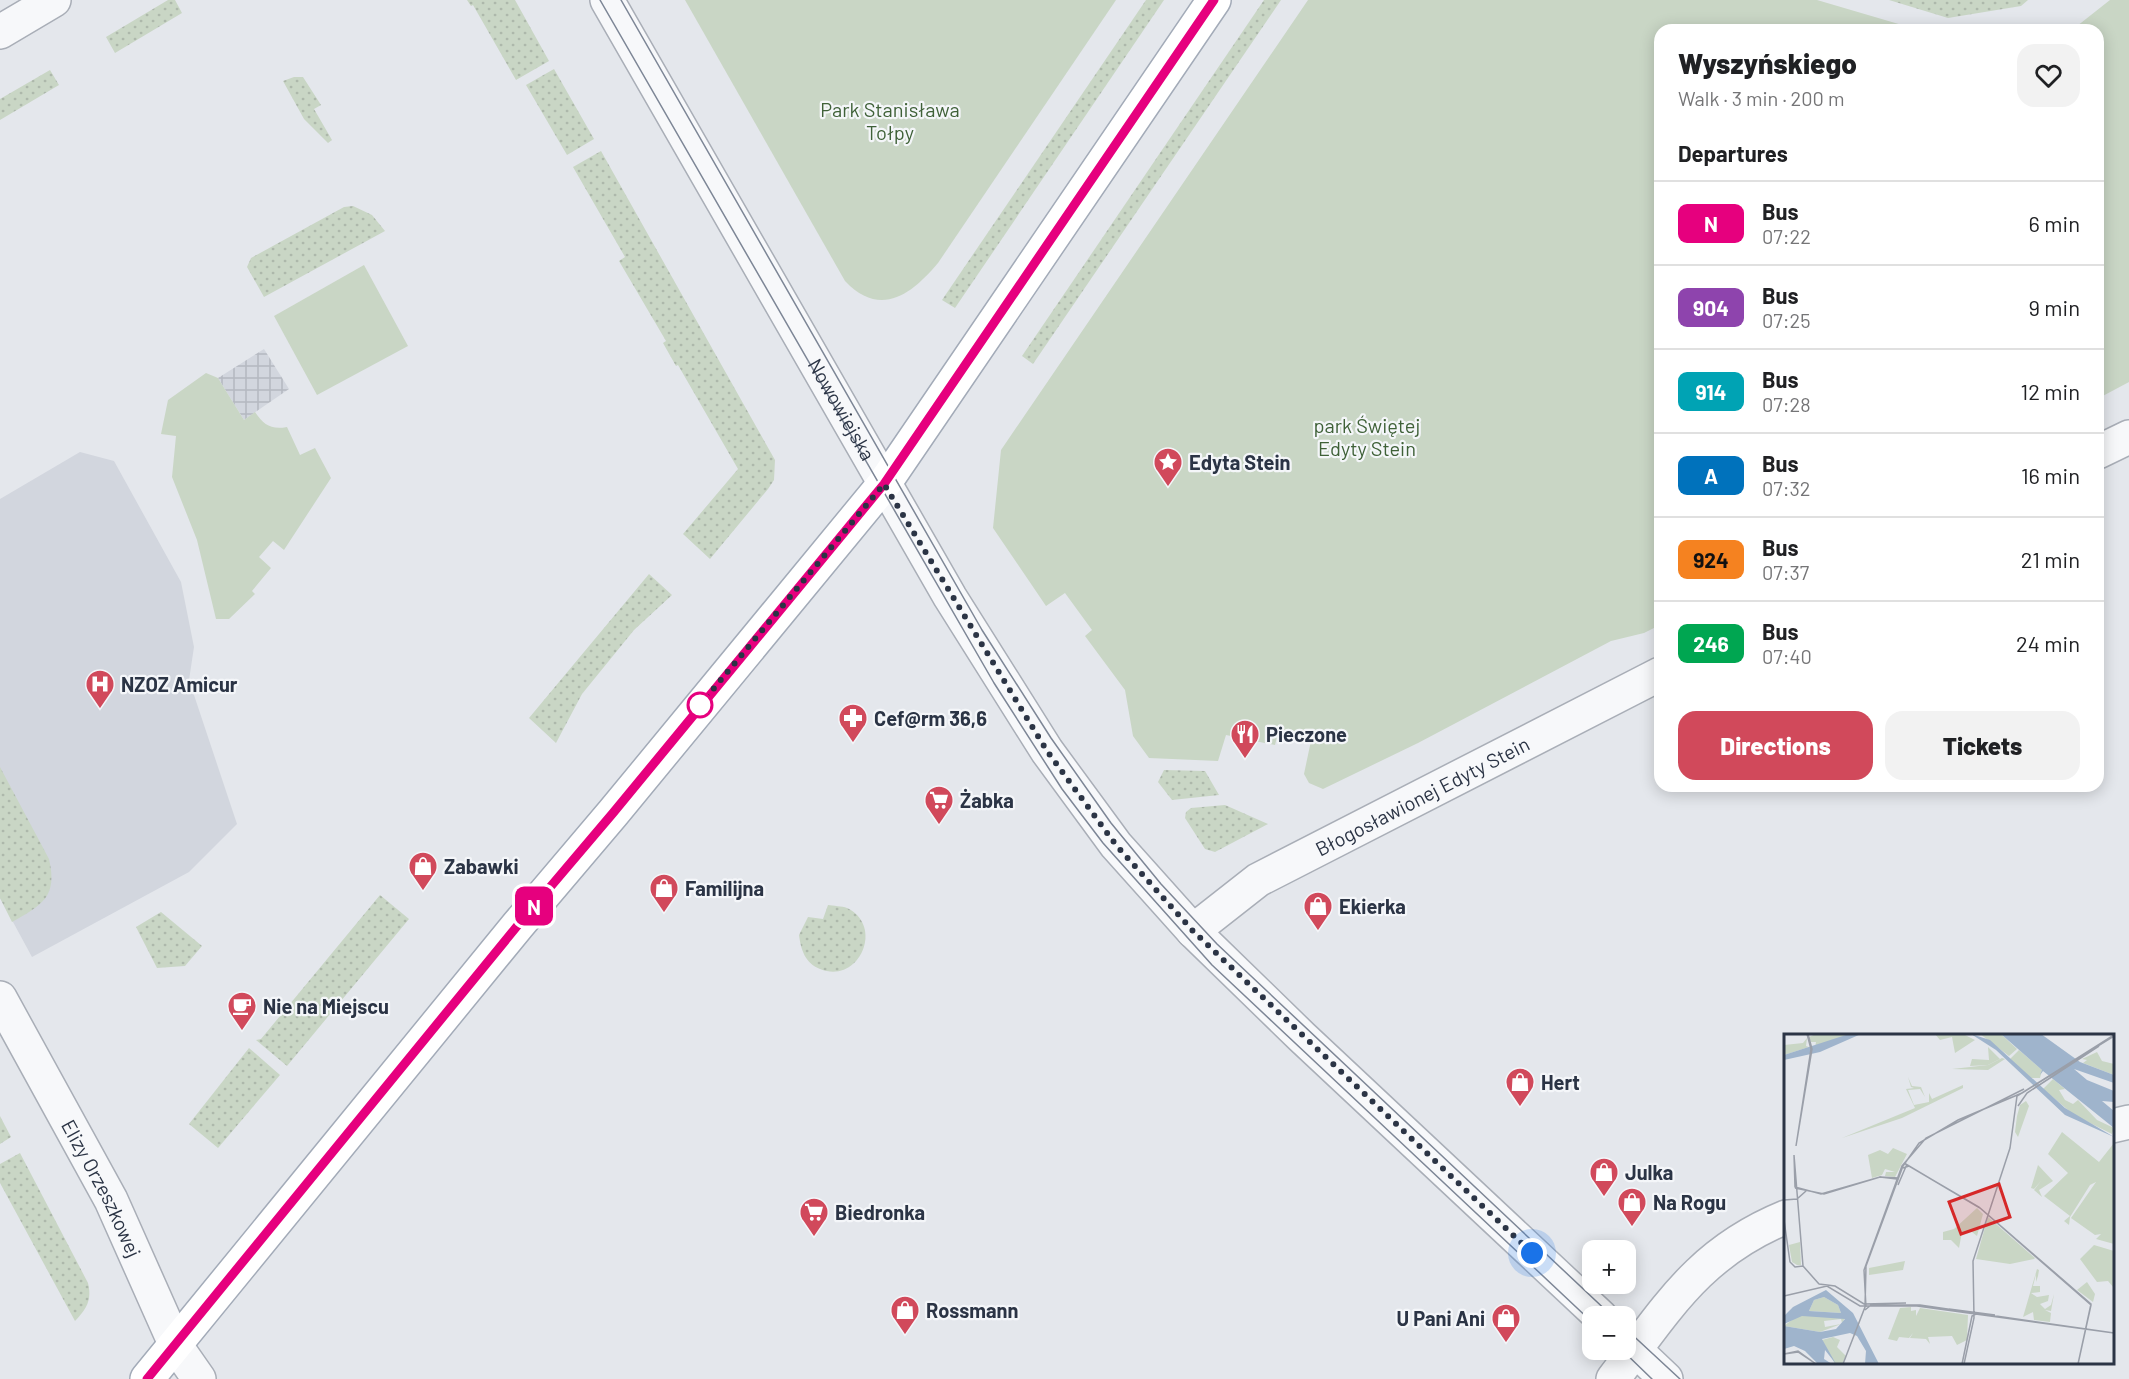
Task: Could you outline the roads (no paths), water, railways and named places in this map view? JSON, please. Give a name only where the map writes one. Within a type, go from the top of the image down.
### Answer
[{"type":"main road","points":[[147,1379],[518,925],[884,484],[1214,0]]},
{"type":"street","points":[[0,32],[54,0]]},
{"type":"street","name":"Nowowiejska","points":[[607,0],[884,484],[1047,751],[1116,845],[1193,931],[1302,1037],[1588,1306]]},
{"type":"street","points":[[2104,449],[2129,437]]},
{"type":"street","name":"Błogosławionej Edyty Stein","points":[[1193,931],[1258,880],[1654,677]]},
{"type":"street","name":"Elizy Orzeszkowej","points":[[0,998],[111,1200],[176,1346],[199,1379]]},
{"type":"street","points":[[2114,1126],[2129,1122]]},
{"type":"street","points":[[1636,1339],[1684,1285],[1711,1260],[1743,1238],[1784,1218]]},
{"type":"street","points":[[1636,1350],[1666,1379]]},
{"type":"street","points":[[1612,1379],[1623,1360]]},
{"type":"tram line","points":[[600,0],[994,683],[1062,789],[1103,843],[1212,965],[1582,1313]]},
{"type":"tram line","points":[[621,0],[982,630],[1051,738],[1111,823],[1161,884],[1217,944],[1601,1306]]},
{"type":"tram line","points":[[1636,1338],[1680,1379]]},
{"type":"tram line","points":[[1632,1360],[1652,1379]]},
{"type":"place","name":"Edyta Stein","points":[[1168,488]]},
{"type":"place","name":"NZOZ Amicur","points":[[100,710]]},
{"type":"place","name":"Cef@rm 36,6","points":[[853,744]]},
{"type":"place","name":"Pieczone","points":[[1245,760]]},
{"type":"place","name":"Żabka","points":[[939,826]]},
{"type":"place","name":"Zabawki","points":[[423,892]]},
{"type":"place","name":"Familijna","points":[[664,914]]},
{"type":"place","name":"Ekierka","points":[[1318,932]]},
{"type":"place","name":"Nie na Miejscu","points":[[242,1032]]},
{"type":"place","name":"Hert","points":[[1520,1108]]},
{"type":"place","name":"Julka","points":[[1604,1198]]},
{"type":"place","name":"Na Rogu","points":[[1632,1228]]},
{"type":"place","name":"Biedronka","points":[[814,1238]]},
{"type":"place","name":"Rossmann","points":[[905,1336]]},
{"type":"place","name":"U Pani Ani","points":[[1506,1344]]},
{"type":"park label","name":"Park Stanisława Tołpy","points":[[890,120]]},
{"type":"park label","name":"park Świętej Edyty Stein","points":[[1367,436]]}]
